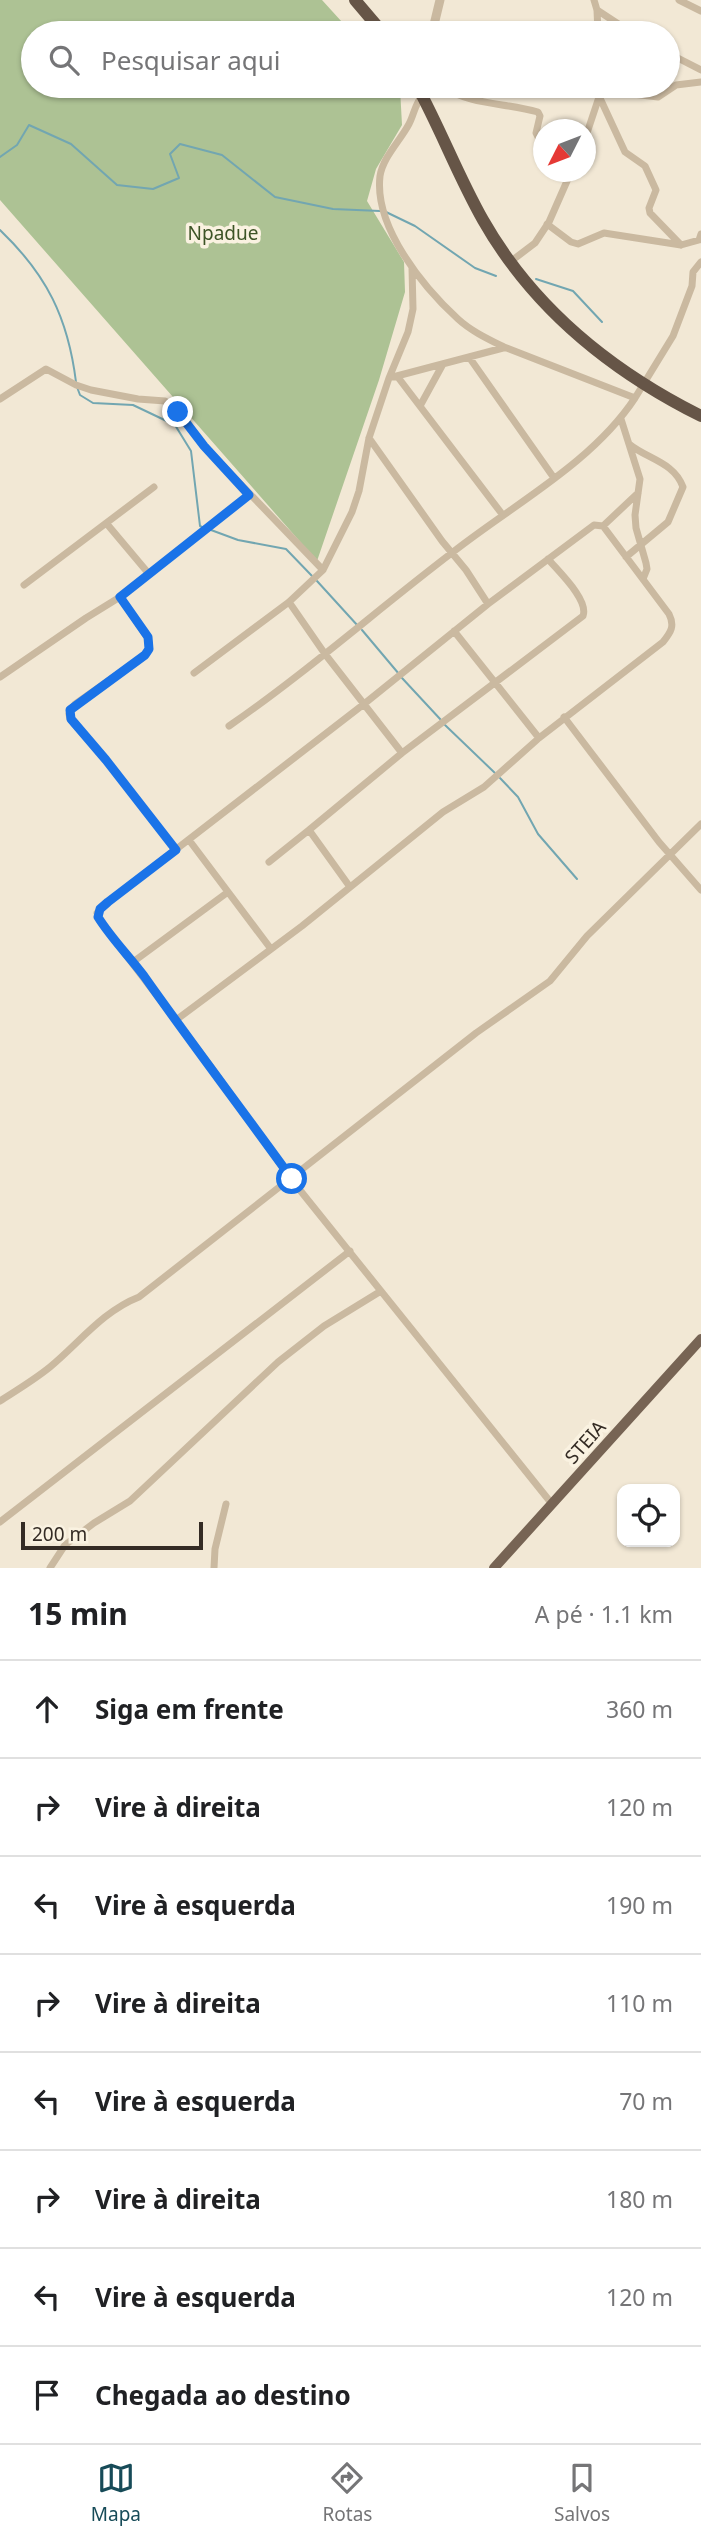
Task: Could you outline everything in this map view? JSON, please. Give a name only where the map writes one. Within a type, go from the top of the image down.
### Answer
[{"type":"highway","points":[[355,0],[373,21]]},
{"type":"highway","points":[[423,98],[473,202],[510,262],[564,325],[589,347],[644,385],[701,416]]},
{"type":"main road","name":"STEIA","points":[[494,1568],[701,1339]]},
{"type":"street","points":[[435,21],[440,0]]},
{"type":"street","points":[[594,0],[597,21]]},
{"type":"street","points":[[679,0],[701,11]]},
{"type":"street","points":[[597,10],[614,21]]},
{"type":"street","points":[[680,59],[701,70]]},
{"type":"street","points":[[680,85],[701,82]]},
{"type":"street","points":[[418,98],[410,123],[383,164],[380,177],[381,193],[394,240],[412,268],[457,318],[483,337],[504,348],[635,398]]},
{"type":"street","points":[[462,98],[513,105],[538,112],[539,119]]},
{"type":"street","points":[[591,119],[597,98]]},
{"type":"street","points":[[602,98],[625,152],[647,168],[656,192],[649,208],[650,213],[681,245]]},
{"type":"street","points":[[510,262],[536,243],[564,182]]},
{"type":"street","points":[[547,224],[575,244],[604,233],[681,245],[700,238]]},
{"type":"street","points":[[229,726],[326,654],[451,553],[597,444],[621,419],[673,336],[692,286],[693,272],[701,262]]},
{"type":"street","points":[[194,673],[289,602],[323,570],[352,512],[359,491],[369,438],[412,321],[412,268]]},
{"type":"street","points":[[393,377],[504,348]]},
{"type":"street","points":[[469,357],[554,478]]},
{"type":"street","points":[[420,406],[443,364]]},
{"type":"street","points":[[0,399],[46,369],[91,390],[165,401],[178,412],[204,446],[249,495],[323,570]]},
{"type":"street","points":[[393,377],[420,406],[502,514]]},
{"type":"street","points":[[621,419],[640,479],[635,515],[647,569],[643,579]]},
{"type":"street","points":[[369,438],[488,604]]},
{"type":"street","points":[[626,556],[668,522],[683,487],[675,473],[666,465],[629,444]]},
{"type":"street","points":[[24,585],[154,487]]},
{"type":"street","points":[[603,526],[639,492]]},
{"type":"street","points":[[0,677],[120,597],[249,495]]},
{"type":"street","points":[[107,523],[149,574]]},
{"type":"street","points":[[176,1020],[271,949],[443,812],[484,787],[538,738],[663,642],[671,631],[673,622],[669,614],[603,526],[594,525],[488,604],[97,913],[100,921],[292,1179],[552,1504]]},
{"type":"street","points":[[269,862],[402,753],[578,622],[585,612],[579,597],[548,559]]},
{"type":"street","points":[[120,597],[148,637],[149,649],[145,655],[75,704],[69,714],[176,850]]},
{"type":"street","points":[[289,602],[402,753]]},
{"type":"street","points":[[454,631],[538,738]]},
{"type":"street","points":[[564,717],[669,853],[701,890]]},
{"type":"street","points":[[0,1401],[51,1366],[115,1310],[139,1297],[476,1033],[550,981],[587,936],[701,824]]},
{"type":"street","points":[[309,830],[350,887]]},
{"type":"street","points":[[189,839],[271,949]]},
{"type":"street","points":[[133,962],[228,892]]},
{"type":"street","points":[[0,1522],[350,1251]]},
{"type":"street","points":[[50,1568],[65,1545],[94,1523],[130,1502],[278,1362],[324,1326],[381,1291]]},
{"type":"street","points":[[214,1568],[215,1549],[226,1504]]},
{"type":"green space","name":"Npadue","points":[[0,0],[322,0],[341,21],[21,21],[21,98],[401,98],[402,125],[376,169],[367,201],[404,262],[405,292],[379,380],[317,561],[0,200]]},
{"type":"waterway","points":[[0,157],[17,145],[29,125],[71,144],[117,185],[153,189],[179,178],[170,154],[180,144],[222,155],[275,197],[333,209],[380,211]]},
{"type":"waterway","points":[[386,212],[415,226],[475,268],[496,276]]},
{"type":"waterway","points":[[0,230],[31,264],[53,299],[67,338],[76,382]]},
{"type":"waterway","points":[[536,279],[573,291],[602,322]]},
{"type":"waterway","points":[[77,387],[80,395],[93,403],[133,405],[175,425],[191,451],[202,527]]},
{"type":"waterway","points":[[211,530],[238,540],[286,549],[313,577]]},
{"type":"waterway","points":[[317,581],[358,626]]},
{"type":"waterway","points":[[362,630],[399,674]]},
{"type":"waterway","points":[[402,678],[441,720]]},
{"type":"waterway","points":[[445,725],[496,774]]},
{"type":"waterway","points":[[500,778],[518,797],[538,834],[577,879]]},
{"type":"route","points":[[178,412],[204,446],[249,495],[120,597],[148,637],[149,649],[145,655],[70,710],[71,719],[176,850],[97,913],[164,1008],[209,1064],[292,1179]]}]
